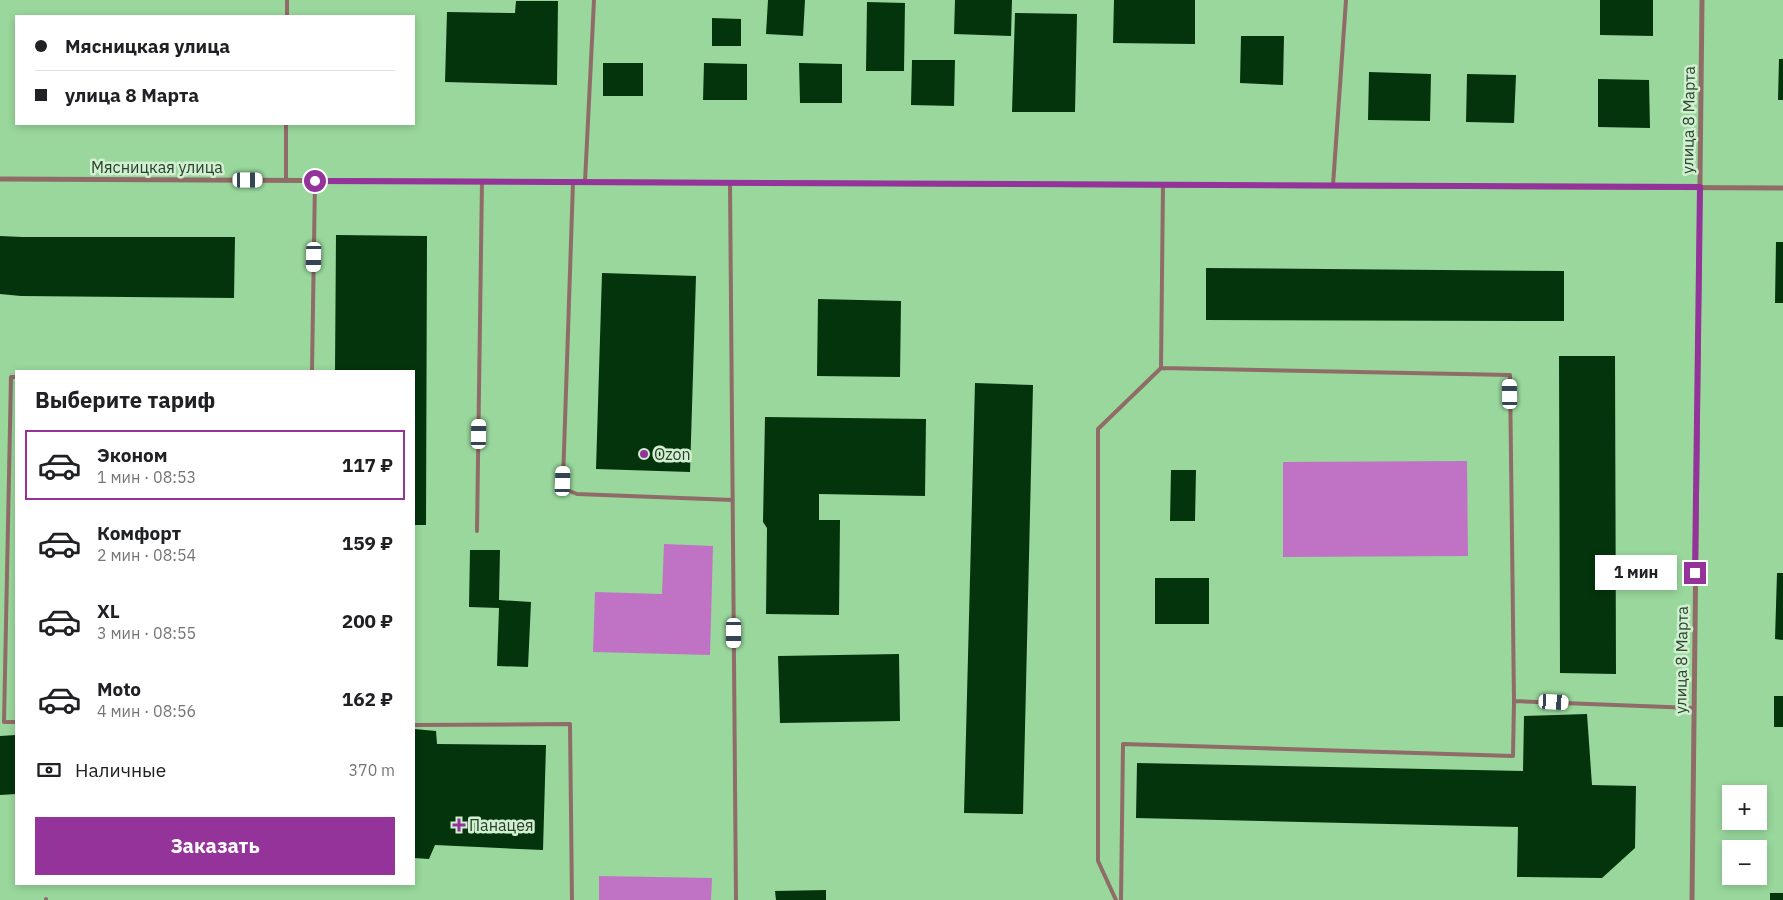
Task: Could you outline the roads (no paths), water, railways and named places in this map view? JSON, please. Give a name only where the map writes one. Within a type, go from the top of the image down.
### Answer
[{"type":"street","name":"улица 8 Марта","points":[[1692,900],[1702,0]]},
{"type":"street","name":"Мясницкая улица","points":[[0,179],[1783,188]]},
{"type":"lane","points":[[287,0],[287,15]]},
{"type":"lane","points":[[585,182],[594,0]]},
{"type":"lane","points":[[1333,186],[1346,0]]},
{"type":"lane","points":[[286,125],[286,181]]},
{"type":"lane","points":[[312,370],[315,181]]},
{"type":"lane","points":[[477,531],[482,182]]},
{"type":"lane","points":[[573,182],[563,481],[567,490],[577,494],[733,500]]},
{"type":"lane","points":[[730,183],[736,900]]},
{"type":"lane","points":[[1161,368],[1163,184]]},
{"type":"lane","points":[[1116,900],[1098,861],[1098,429],[1161,368],[1510,374],[1513,756],[1123,744],[1121,900]]},
{"type":"lane","points":[[15,377],[11,377],[4,722],[15,722]]},
{"type":"lane","points":[[1514,701],[1693,708]]},
{"type":"lane","points":[[415,725],[570,724],[572,900]]},
{"type":"place","name":"Ozon","points":[[644,454]]},
{"type":"place","name":"Панацея","points":[[459,825]]}]
